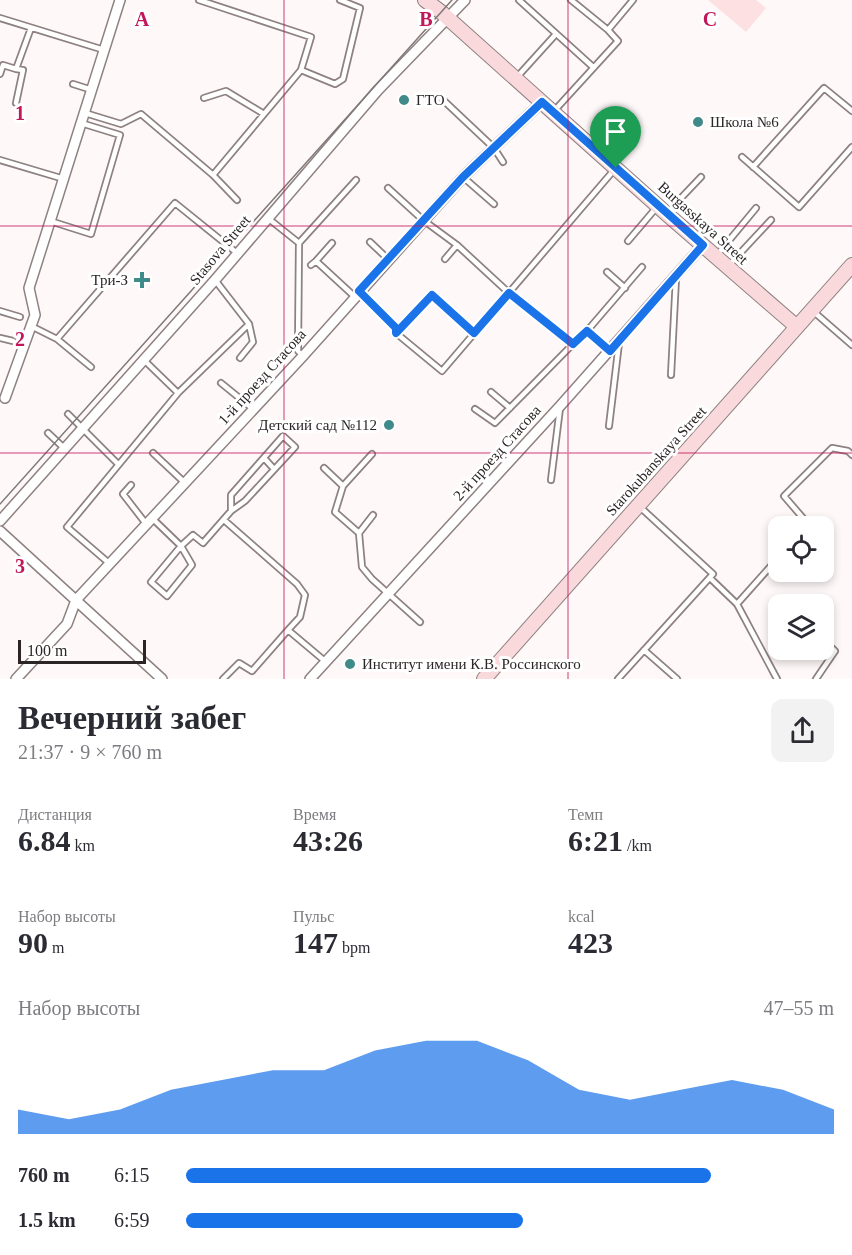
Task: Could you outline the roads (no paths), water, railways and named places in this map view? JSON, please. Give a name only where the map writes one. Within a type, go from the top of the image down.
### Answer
[{"type":"street","points":[[5,398],[35,315],[29,288],[120,0]]},
{"type":"street","name":"Burgasskaya Street","points":[[425,0],[797,327]]},
{"type":"street","name":"Stasova Street","points":[[0,521],[238,253],[378,90],[465,0]]},
{"type":"street","name":"1-й проезд Стасова","points":[[16,679],[67,624],[76,600],[303,356],[423,220],[494,148],[548,107]]},
{"type":"street","name":"2-й проезд Стасова","points":[[310,679],[610,351],[703,245]]},
{"type":"street","name":"Starokubanskaya Street","points":[[484,679],[852,265]]},
{"type":"street","points":[[0,531],[162,679]]},
{"type":"lane","points":[[199,0],[212,2],[311,37],[301,70],[213,175]]},
{"type":"lane","points":[[301,70],[335,84],[343,79],[360,8],[340,0]]},
{"type":"lane","points":[[519,0],[593,68]]},
{"type":"lane","points":[[548,107],[593,68],[618,41],[571,0]]},
{"type":"lane","points":[[608,30],[633,0]]},
{"type":"lane","points":[[0,18],[104,50]]},
{"type":"lane","points":[[16,69],[31,28]]},
{"type":"lane","points":[[516,78],[556,34]]},
{"type":"lane","points":[[0,74],[3,65],[23,70],[16,103]]},
{"type":"lane","points":[[73,84],[92,90]]},
{"type":"lane","points":[[753,167],[824,88],[852,111]]},
{"type":"lane","points":[[204,98],[226,91],[264,114]]},
{"type":"lane","points":[[441,98],[494,148],[503,162]]},
{"type":"lane","points":[[84,113],[121,124],[141,114],[213,175],[237,200]]},
{"type":"lane","points":[[50,221],[91,234],[120,135],[81,123]]},
{"type":"lane","points":[[742,157],[799,207],[852,147]]},
{"type":"lane","points":[[0,160],[64,179]]},
{"type":"lane","points":[[316,261],[396,328],[396,333],[442,371],[616,168]]},
{"type":"lane","points":[[463,177],[494,204]]},
{"type":"lane","points":[[669,216],[681,198],[701,177]]},
{"type":"lane","points":[[303,356],[298,351],[299,243],[356,180]]},
{"type":"lane","points":[[388,188],[423,220],[457,245],[509,293],[573,344]]},
{"type":"lane","points":[[57,339],[175,203],[238,253]]},
{"type":"lane","points":[[628,241],[658,205]]},
{"type":"lane","points":[[715,257],[756,208]]},
{"type":"lane","points":[[267,217],[299,243]]},
{"type":"lane","points":[[728,267],[771,220]]},
{"type":"lane","points":[[370,242],[388,259]]},
{"type":"lane","points":[[311,265],[332,243]]},
{"type":"lane","points":[[445,259],[457,245]]},
{"type":"lane","points":[[475,409],[495,423],[587,331],[642,267]]},
{"type":"lane","points":[[607,272],[625,288]]},
{"type":"lane","points":[[671,375],[676,275]]},
{"type":"lane","points":[[215,279],[249,324],[253,342],[240,358]]},
{"type":"lane","points":[[396,333],[432,295],[474,333]]},
{"type":"lane","points":[[813,310],[852,345]]},
{"type":"lane","points":[[0,311],[20,317]]},
{"type":"lane","points":[[110,564],[67,527],[178,393],[249,324]]},
{"type":"lane","points":[[31,326],[57,339],[91,367]]},
{"type":"lane","points":[[587,331],[610,351]]},
{"type":"lane","points":[[0,338],[13,341]]},
{"type":"lane","points":[[609,426],[619,340]]},
{"type":"lane","points":[[144,360],[178,393]]},
{"type":"lane","points":[[221,383],[253,409]]},
{"type":"lane","points":[[492,392],[510,408]]},
{"type":"lane","points":[[551,480],[561,405]]},
{"type":"lane","points":[[68,414],[118,464]]},
{"type":"lane","points":[[48,433],[65,449]]},
{"type":"lane","points":[[131,484],[123,494],[150,522],[181,546],[192,564],[167,596],[151,582],[181,546],[193,535],[203,543],[231,511],[245,501],[296,447],[283,436],[231,495],[231,511]]},
{"type":"lane","points":[[801,516],[784,496],[832,448],[848,451],[852,455]]},
{"type":"lane","points":[[153,453],[185,483]]},
{"type":"lane","points":[[359,533],[335,512],[344,486],[372,454]]},
{"type":"lane","points":[[264,458],[274,469]]},
{"type":"lane","points":[[324,468],[344,486]]},
{"type":"lane","points":[[618,679],[713,574],[638,506]]},
{"type":"lane","points":[[373,515],[359,533],[362,567],[420,622]]},
{"type":"lane","points":[[224,520],[297,584],[305,595],[300,617],[252,671],[239,663],[224,679]]},
{"type":"lane","points":[[737,604],[768,569]]},
{"type":"lane","points":[[710,578],[737,604],[777,679]]},
{"type":"lane","points":[[288,630],[326,662]]},
{"type":"lane","points":[[644,650],[677,679]]},
{"type":"lane","points":[[816,679],[829,660]]},
{"type":"tram line","points":[[0,504],[452,0]]},
{"type":"place","name":"ГТО","points":[[404,100]]},
{"type":"place","name":"Школа №6","points":[[698,122]]},
{"type":"place","name":"Три-З","points":[[142,280]]},
{"type":"place","name":"Детский сад №112","points":[[389,425]]},
{"type":"place","name":"Институт имени К.В. Россинского","points":[[350,664]]}]
